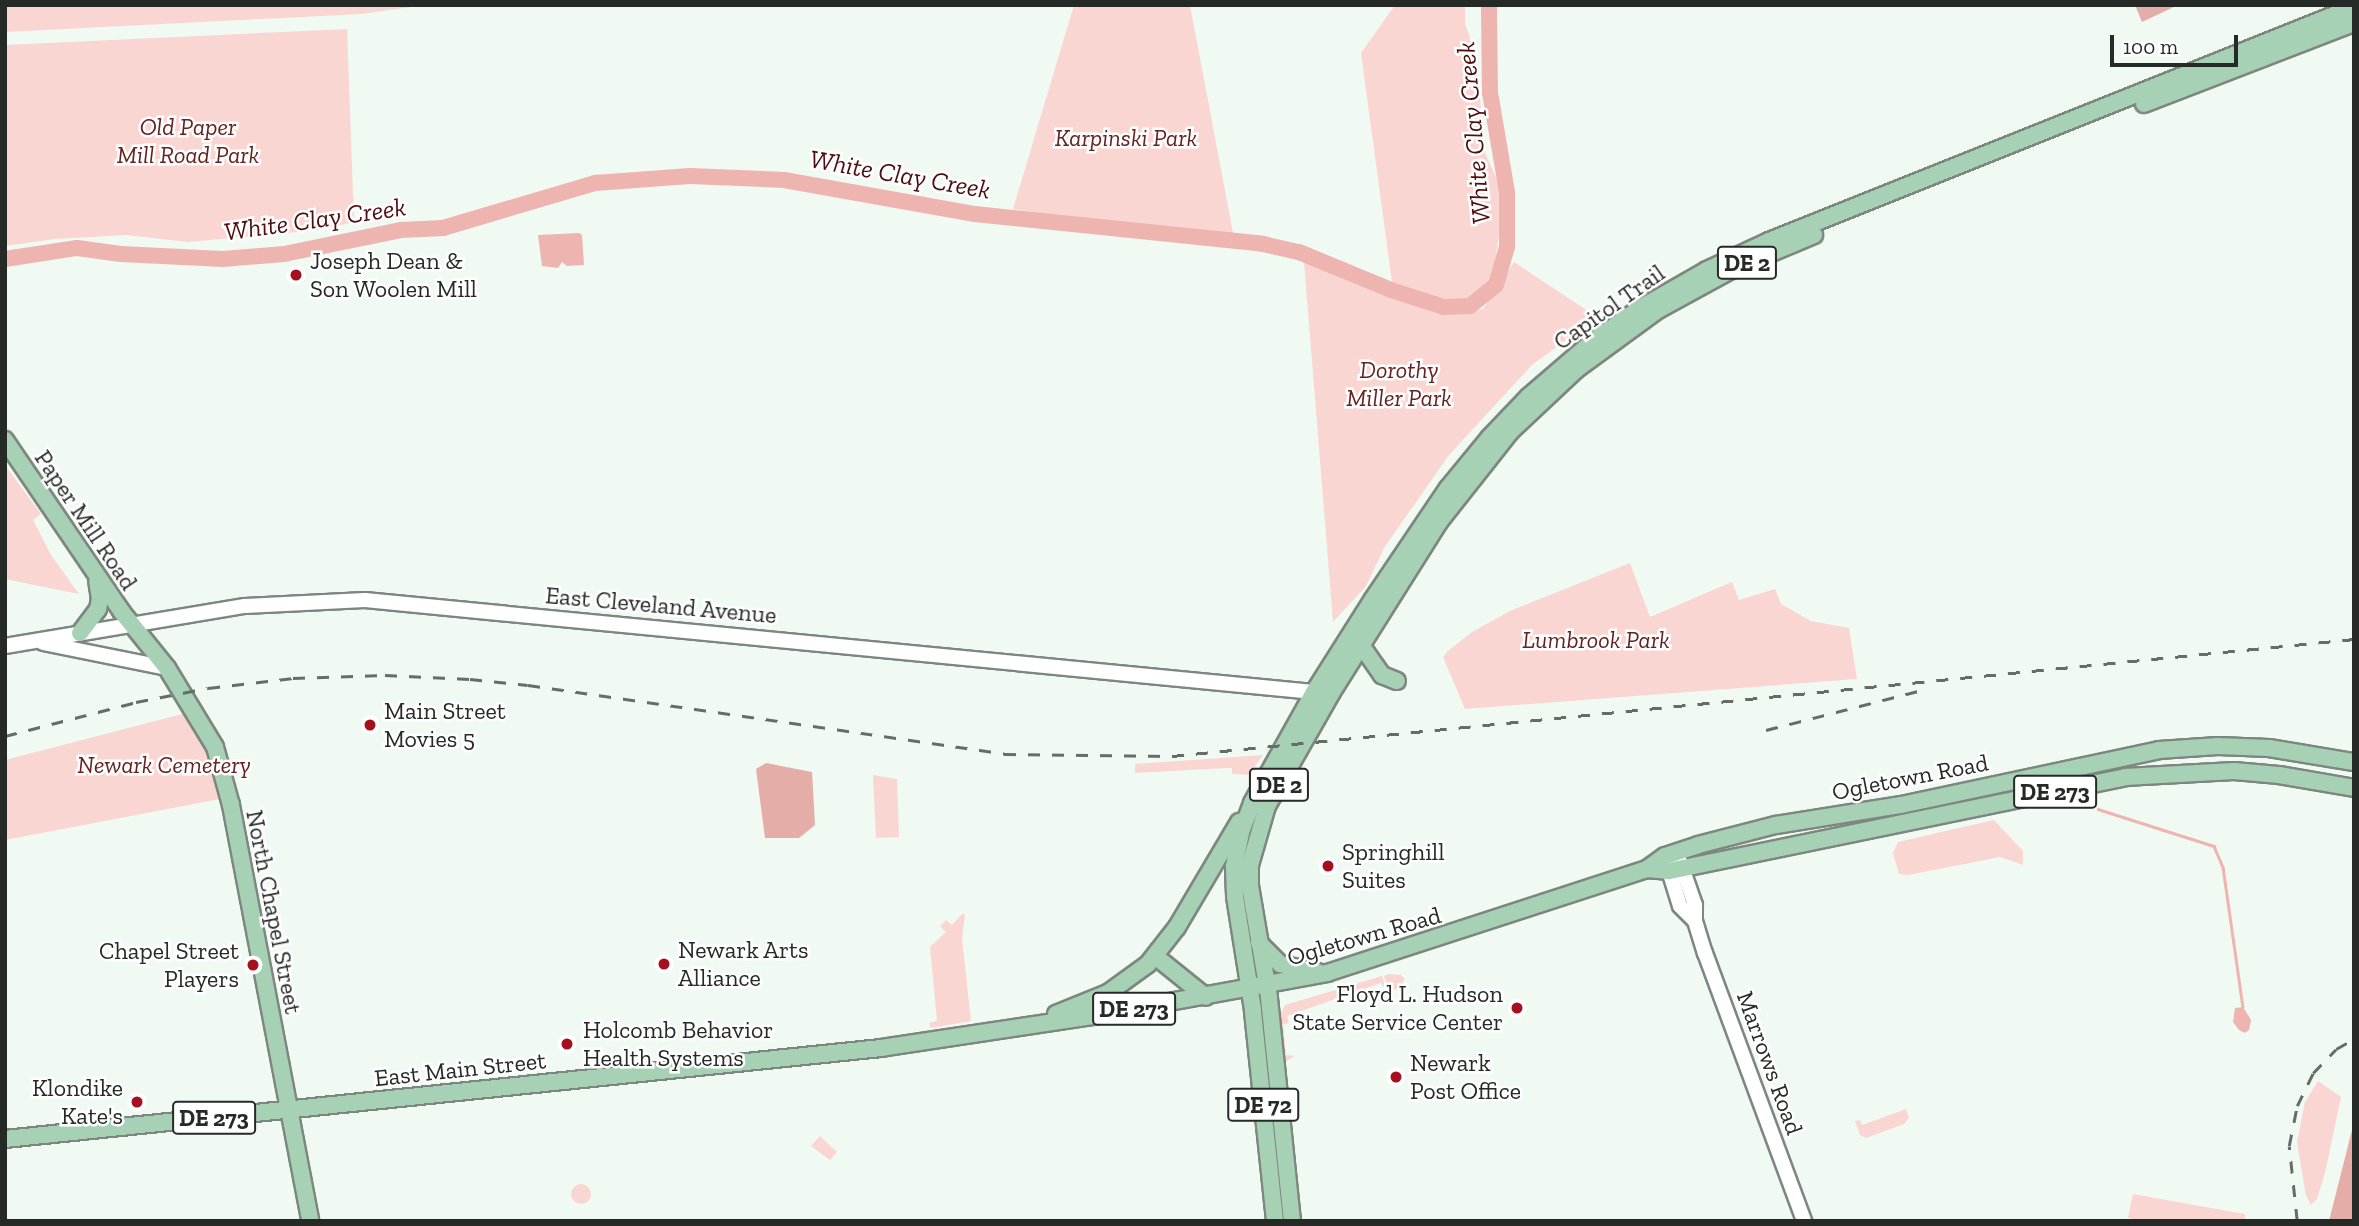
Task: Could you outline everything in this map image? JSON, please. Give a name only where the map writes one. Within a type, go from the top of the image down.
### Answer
[{"type":"main road","name":"Capitol Trail","points":[[1250,989],[1233,881],[1237,849],[1252,803],[1314,692],[1408,544],[1470,459],[1549,378],[1592,342],[1640,309],[1707,270],[1769,241],[2354,7]]},
{"type":"main road","name":"Capitol Trail","points":[[1268,985],[1250,886],[1250,865],[1267,806],[1332,692],[1439,522],[1494,449],[1568,377],[1658,310],[1770,253],[2354,23]]},
{"type":"main road","name":"Paper Mill Road","points":[[5,440],[131,624]]},
{"type":"main road","points":[[80,633],[98,609],[100,599],[96,575]]},
{"type":"main road","name":"East Cleveland Avenue","points":[[5,646],[265,604],[365,600],[1314,692]]},
{"type":"main road","name":"North Chapel Street","points":[[131,624],[167,668],[204,723],[224,771],[310,1221]]},
{"type":"main road","points":[[31,640],[167,668]]},
{"type":"main road","points":[[1361,645],[1382,675],[1397,681]]},
{"type":"main road","points":[[1314,692],[1332,692]]},
{"type":"main road","points":[[2218,746],[2251,740],[2354,755]]},
{"type":"main road","name":"Ogletown Road","points":[[1250,989],[1327,973],[1673,862],[1776,825],[1901,805],[2140,752],[2218,746],[2270,748],[2354,762]]},
{"type":"main road","name":"Ogletown Road","points":[[1673,862],[1879,830],[2125,777],[2164,773],[2245,772],[2354,788]]},
{"type":"main road","points":[[1954,814],[1984,797],[2038,784],[2038,774]]},
{"type":"main road","points":[[1879,830],[1881,821],[1891,815],[1935,806],[1977,789]]},
{"type":"main road","points":[[1016,1027],[1074,1009],[1134,977],[1155,956],[1177,927],[1252,803]]},
{"type":"main road","name":"Marrows Road","points":[[1673,862],[1680,906],[1695,921],[1804,1221]]},
{"type":"main road","points":[[1259,943],[1280,964],[1327,973]]},
{"type":"main road","points":[[1155,956],[1206,997]]},
{"type":"main road","name":"DE 72","points":[[1268,985],[1292,1221]]},
{"type":"main road","name":"East Main Street","points":[[5,1139],[881,1048],[1250,989]]},
{"type":"main road","name":"DE 72","points":[[1250,989],[1275,1221]]},
{"type":"green space","points":[[5,5],[426,5],[361,14],[5,32]]},
{"type":"green space","name":"Karpinski Park","points":[[1074,5],[1190,5],[1233,233],[1132,227],[1013,209]]},
{"type":"green space","points":[[1395,5],[1465,5],[1465,23],[1477,59],[1484,151],[1502,190],[1499,234],[1493,276],[1478,297],[1454,306],[1392,282],[1361,53]]},
{"type":"green space","name":"Old Paper Mill Road Park","points":[[347,29],[354,222],[319,230],[188,242],[126,235],[55,239],[5,246],[5,45]]},
{"type":"green space","name":"Dorothy Miller Park","points":[[1304,262],[1454,314],[1483,309],[1514,262],[1597,317],[1532,365],[1449,455],[1384,548],[1366,586],[1333,622]]},
{"type":"green space","points":[[5,465],[41,514],[33,520],[51,555],[79,594],[5,579]]},
{"type":"green space","name":"Lumbrook Park","points":[[1630,563],[1650,617],[1732,582],[1739,600],[1775,589],[1781,604],[1811,621],[1849,628],[1857,679],[1465,709],[1443,657],[1448,651],[1472,632],[1512,610]]},
{"type":"green space","name":"Newark Cemetery","points":[[186,713],[201,735],[215,770],[220,799],[5,840],[5,760]]},
{"type":"green space","points":[[1263,755],[1249,775],[1232,774],[1232,768],[1135,773],[1135,764]]},
{"type":"green space","points":[[873,775],[897,779],[899,837],[876,838]]},
{"type":"green space","points":[[1994,820],[2023,851],[2023,865],[2000,857],[1908,875],[1899,874],[1893,853],[1898,842]]},
{"type":"green space","points":[[965,914],[962,939],[971,1021],[931,1028],[929,1023],[937,1021],[930,947],[946,932],[940,926],[946,920],[952,925]]},
{"type":"green space","points":[[1401,975],[1405,979],[1400,988],[1389,991],[1384,976]]},
{"type":"green space","points":[[1382,976],[1387,992],[1381,983],[1287,1016],[1289,1023],[1283,1024],[1286,1055],[1295,1056],[1285,1062],[1281,1014],[1285,1005]]},
{"type":"green space","points":[[2318,1081],[2341,1097],[2325,1173],[2317,1199],[2311,1205],[2306,1196],[2297,1142],[2305,1102]]},
{"type":"green space","points":[[1906,1109],[1909,1118],[1904,1124],[1866,1138],[1860,1135],[1855,1121],[1860,1120],[1862,1125]]},
{"type":"green space","points":[[820,1136],[837,1152],[830,1160],[811,1146]]},
{"type":"green space","points":[[581,1184],[588,1187],[591,1194],[588,1201],[581,1204],[574,1201],[571,1194],[574,1187]]},
{"type":"green space","points":[[2133,1194],[2245,1214],[2245,1221],[2143,1221],[2128,1218]]},
{"type":"shaded area","points":[[2135,5],[2178,5],[2142,22]]},
{"type":"shaded area","points":[[538,235],[582,235],[584,265],[567,266],[562,262],[558,268],[542,266]]},
{"type":"shaded area","points":[[766,763],[812,772],[815,825],[799,838],[765,838],[756,769]]},
{"type":"shaded area","points":[[2243,1007],[2251,1020],[2249,1030],[2245,1033],[2233,1022],[2235,1008]]},
{"type":"shaded area","points":[[2354,1122],[2354,1221],[2329,1221]]},
{"type":"waterway","name":"White Clay Creek","points":[[5,259],[77,248],[121,254],[223,259],[284,254],[401,230],[443,228],[595,183],[690,176],[784,180],[975,214],[1263,244],[1299,252],[1391,290],[1444,307],[1470,306],[1496,285],[1507,247],[1507,192],[1490,93],[1489,5]]},
{"type":"waterway","points":[[2098,809],[2214,846],[2223,867],[2243,1007]]},
{"type":"railway","points":[[5,736],[136,702],[208,688],[293,678],[385,675],[528,685],[1004,754],[1172,756],[2354,639]]},
{"type":"railway","points":[[1766,730],[1922,690]]},
{"type":"railway","points":[[2297,1221],[2289,1146],[2297,1106],[2313,1073],[2336,1049],[2354,1039]]},
{"type":"place","name":"Joseph Dean & Son Woolen Mill","points":[[296,275]]},
{"type":"place","name":"Main Street Movies 5","points":[[370,725]]},
{"type":"place","name":"Springhill Suites","points":[[1328,866]]},
{"type":"place","name":"Newark Arts Alliance","points":[[664,964]]},
{"type":"place","name":"Chapel Street Players","points":[[253,965]]},
{"type":"place","name":"Floyd L. Hudson State Service Center","points":[[1517,1008]]},
{"type":"place","name":"Holcomb Behavior Health Systems","points":[[567,1044]]},
{"type":"place","name":"Newark Post Office","points":[[1396,1077]]},
{"type":"place","name":"Klondike Kate's","points":[[137,1102]]}]
